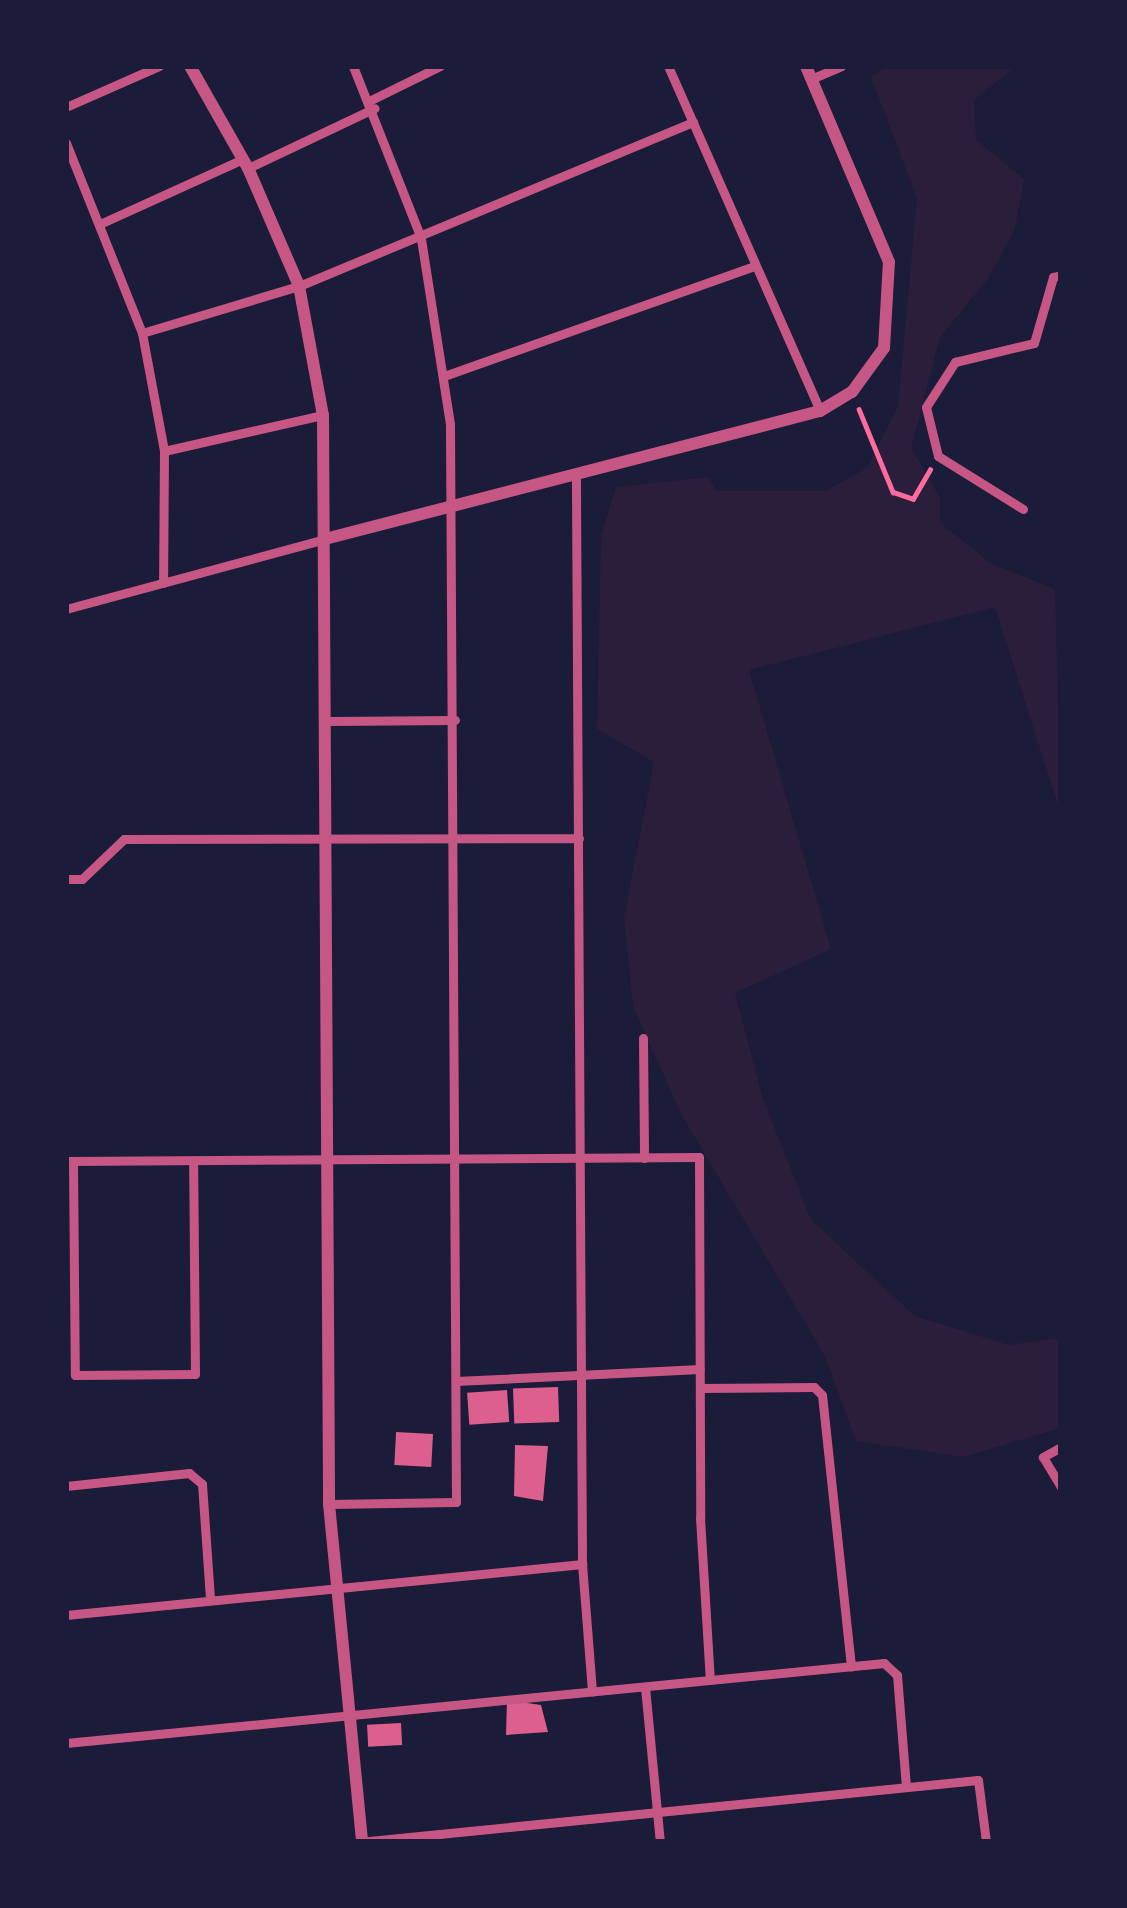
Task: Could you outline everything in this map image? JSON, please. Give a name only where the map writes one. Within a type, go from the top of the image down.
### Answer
[{"type":"street","points":[[66,106],[159,66]]},
{"type":"street","points":[[190,66],[246,164],[299,286],[323,415],[329,838],[329,1504],[361,1842],[978,1780],[986,1842]]},
{"type":"street","points":[[329,1504],[456,1502],[454,507],[444,376],[421,238],[373,104],[352,66]]},
{"type":"street","points":[[102,223],[246,164],[373,104],[440,66]]},
{"type":"street","points":[[668,66],[820,410]]},
{"type":"street","points":[[66,609],[820,410],[852,392],[884,348],[889,262],[809,72],[841,66]]},
{"type":"street","points":[[142,333],[299,286],[692,122]]},
{"type":"street","points":[[66,142],[142,333],[164,451],[163,583]]},
{"type":"street","points":[[444,376],[755,266]]},
{"type":"street","points":[[1023,509],[938,456],[926,407],[949,367],[1034,343],[1053,277],[1061,275]]},
{"type":"street","points":[[164,451],[323,415]]},
{"type":"street","points":[[576,476],[577,1375],[582,1564],[592,1692]]},
{"type":"street","points":[[328,721],[455,720]]},
{"type":"street","points":[[66,879],[82,879],[124,839],[578,838]]},
{"type":"street","points":[[643,1038],[644,1158]]},
{"type":"street","points":[[193,1161],[195,1374],[75,1375],[69,1161],[699,1157],[700,1388],[710,1680]]},
{"type":"street","points":[[456,1381],[700,1369]]},
{"type":"street","points":[[700,1388],[814,1388],[822,1395],[851,1666]]},
{"type":"street","points":[[1061,1448],[1043,1457],[1061,1487]]},
{"type":"street","points":[[66,1486],[189,1473],[202,1484],[210,1599]]},
{"type":"street","points":[[66,1615],[582,1564]]},
{"type":"street","points":[[66,1743],[884,1663],[897,1675],[906,1787]]},
{"type":"street","points":[[645,1687],[660,1842]]},
{"type":"path","points":[[852,392],[893,492],[913,499],[938,456]]},
{"type":"shaded area","points":[[887,66],[1016,66],[974,100],[976,140],[1024,179],[1015,229],[988,279],[940,337],[911,448],[940,498],[940,523],[992,564],[1055,589],[1061,815],[995,607],[749,670],[831,949],[735,993],[763,1099],[811,1220],[915,1316],[1009,1345],[1061,1338],[1061,1428],[963,1457],[856,1441],[825,1356],[681,1114],[633,1006],[624,918],[654,762],[597,729],[601,535],[616,487],[708,477],[717,491],[825,491],[867,468],[898,406],[917,198],[871,77]]},
{"type":"building","points":[[558,1387],[559,1422],[514,1424],[513,1389]]},
{"type":"building","points":[[507,1390],[509,1422],[469,1425],[467,1393]]},
{"type":"building","points":[[396,1432],[433,1434],[431,1467],[394,1465]]},
{"type":"building","points":[[515,1445],[548,1446],[543,1501],[514,1496]]},
{"type":"building","points":[[507,1700],[541,1705],[548,1732],[506,1735]]},
{"type":"building","points":[[401,1723],[402,1745],[368,1747],[367,1725]]}]
